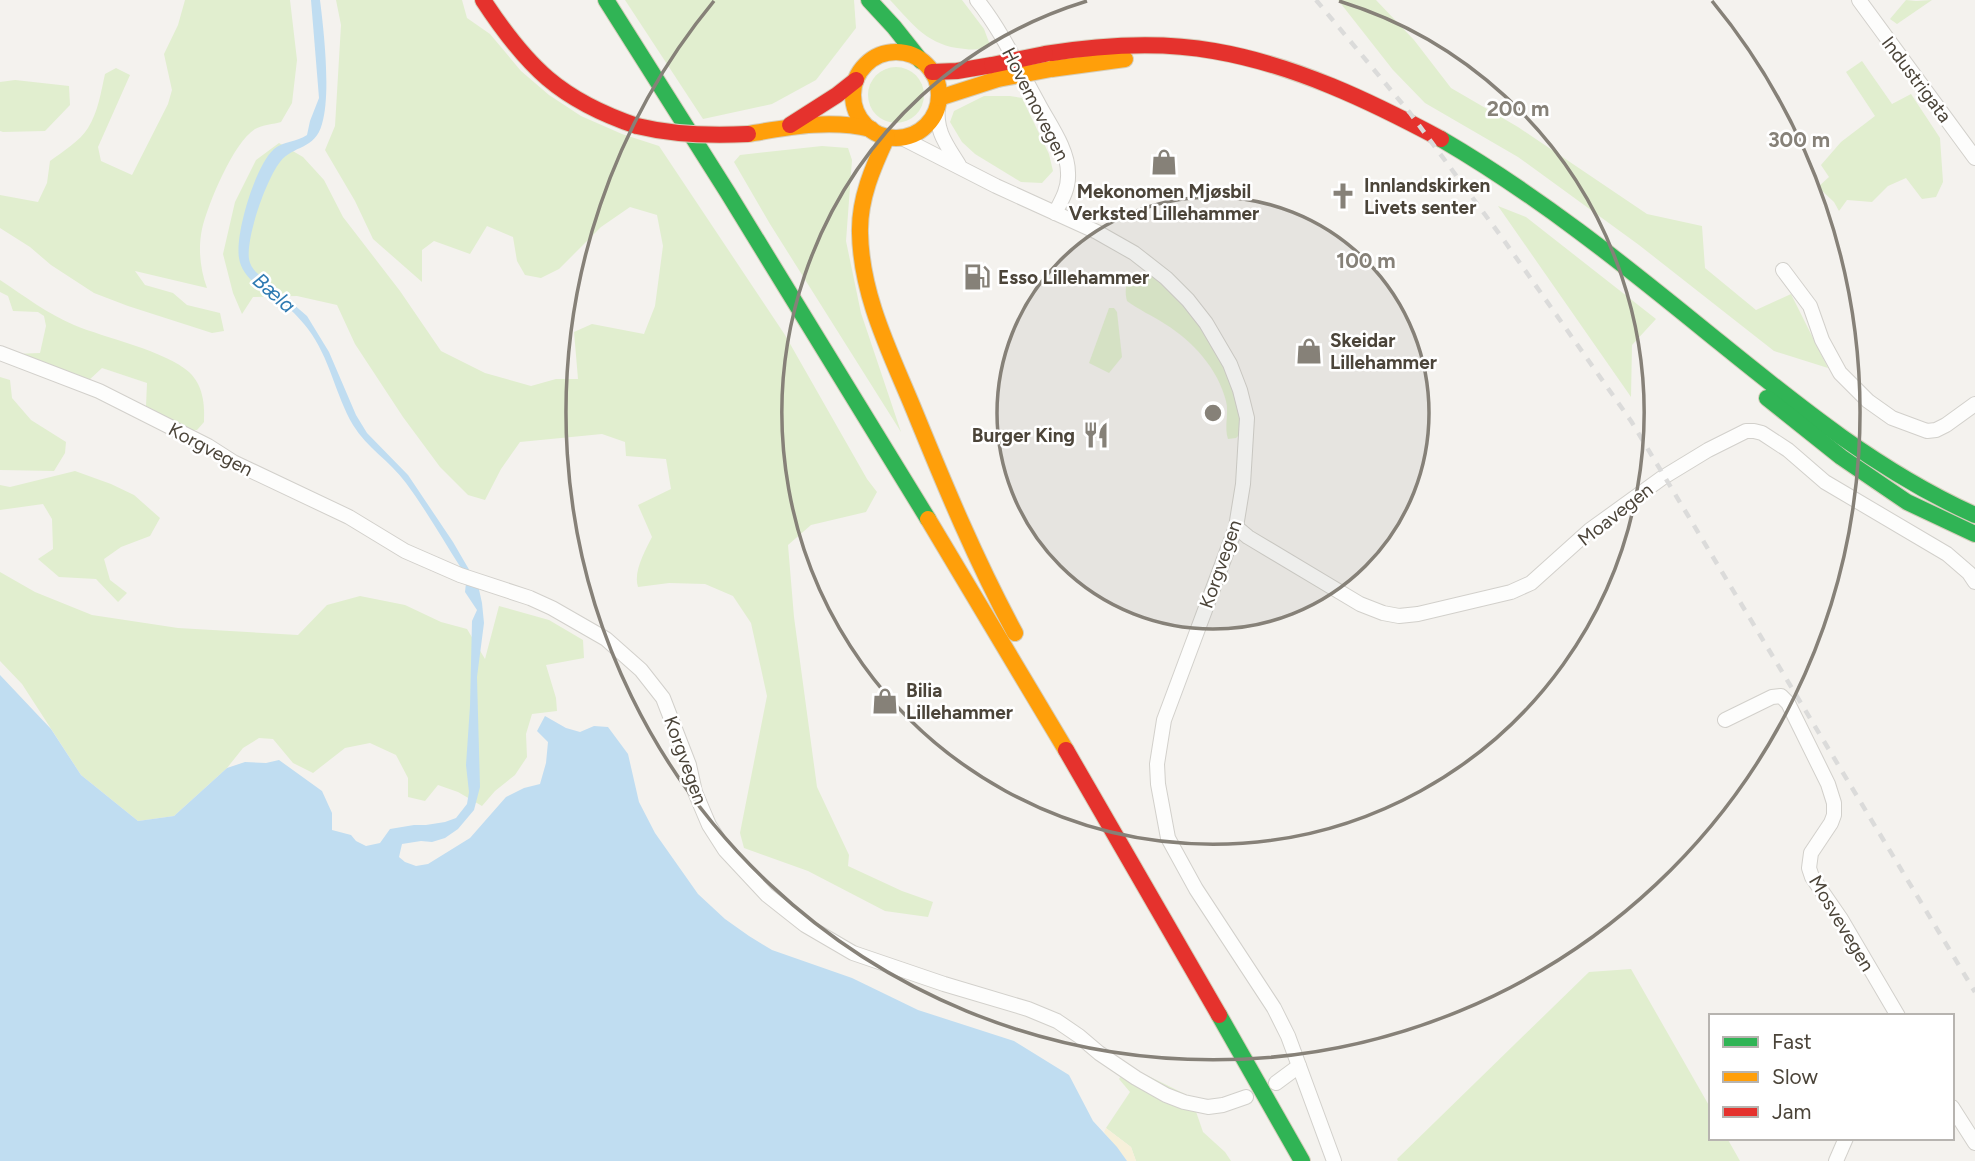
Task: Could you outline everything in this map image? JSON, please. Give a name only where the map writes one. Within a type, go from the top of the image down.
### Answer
[{"type":"main road","points":[[483,0],[529,62],[551,82],[577,101],[637,126],[696,136],[850,124],[894,137],[914,134],[925,127],[933,117],[938,101],[938,87],[927,66],[869,0]]},
{"type":"main road","points":[[589,0],[630,64],[653,94],[673,113],[683,118]]},
{"type":"main road","points":[[606,0],[683,118],[920,505],[1149,890],[1302,1161]]},
{"type":"main road","points":[[1048,61],[1072,49],[1129,45],[1213,50],[1293,71],[1394,112],[1456,145],[1528,192],[1791,399],[1888,469],[1927,492],[1975,515]]},
{"type":"main road","points":[[785,128],[837,95],[856,80],[872,60],[888,53],[905,54],[927,66],[957,71],[995,72],[1048,61],[1173,59],[1211,63],[1289,83],[1388,124],[1449,157],[1521,202],[1841,457],[1907,502],[1975,534]]},
{"type":"main road","points":[[938,101],[995,72]]},
{"type":"main road","points":[[856,80],[853,96],[856,111],[871,130]]},
{"type":"main road","points":[[894,137],[868,178],[860,231],[867,285],[882,333],[975,553],[1003,611],[1129,834],[1145,868],[1149,890]]},
{"type":"street","name":"Hovemovegen","points":[[977,0],[1019,68],[1066,159],[1068,185],[1055,213]]},
{"type":"street","name":"Industrigata","points":[[1859,0],[1975,158]]},
{"type":"street","name":"Korgvegen","points":[[938,101],[938,130],[960,166]]},
{"type":"street","name":"Korgvegen","points":[[894,137],[960,166],[1124,247],[1166,278],[1188,300],[1230,364],[1247,418],[1244,484],[1236,527],[1164,720],[1157,783],[1168,838],[1196,889],[1275,1008],[1334,1161]]},
{"type":"street","points":[[1783,270],[1810,306],[1822,340],[1840,373],[1868,401],[1892,418],[1927,431],[1936,430],[1975,404]]},
{"type":"street","name":"Korgvegen","points":[[0,353],[118,400],[208,446],[233,462],[349,517],[405,551],[460,575],[507,589],[552,608],[606,639],[641,670],[663,698],[695,792],[709,825],[725,850],[767,895],[805,925],[853,953],[1028,1009],[1057,1021],[1079,1035],[1099,1053],[1166,1095],[1208,1107],[1246,1097]]},
{"type":"street","name":"Moavegen","points":[[1236,527],[1248,537],[1360,604],[1399,616],[1418,614],[1511,592],[1531,583],[1590,530],[1662,478],[1707,450],[1746,431],[1754,431],[1762,433],[1788,450],[1825,482],[1947,554],[1969,573],[1975,582]]},
{"type":"street","name":"Mosvevegen","points":[[1725,720],[1772,697],[1781,696],[1788,703],[1828,783],[1834,803],[1831,823],[1811,852],[1809,868],[1812,877],[1841,919],[1897,1014]]},
{"type":"street","points":[[1276,1083],[1299,1066]]},
{"type":"street","points":[[1954,1110],[1975,1143]]},
{"type":"street","points":[[1836,1161],[1845,1140]]},
{"type":"green space","points":[[185,0],[290,0],[297,60],[292,103],[281,122],[255,129],[247,136],[230,160],[210,205],[200,244],[201,266],[207,288],[135,271],[145,285],[173,293],[187,305],[220,313],[224,331],[212,333],[94,293],[0,228],[0,195],[38,202],[47,183],[50,161],[85,133],[97,109],[105,74],[116,68],[130,75],[98,147],[101,161],[132,175],[168,104],[172,90],[164,54],[178,25]]},
{"type":"green space","points":[[336,0],[462,0],[467,18],[490,34],[521,71],[549,95],[581,116],[659,146],[785,335],[877,492],[866,512],[811,525],[788,545],[794,617],[817,787],[849,855],[848,866],[933,902],[928,917],[885,911],[808,871],[744,848],[740,833],[767,696],[751,623],[733,596],[705,584],[669,583],[638,587],[638,568],[652,537],[638,505],[671,489],[666,459],[626,456],[625,442],[602,434],[520,442],[501,469],[485,500],[468,495],[440,467],[403,417],[355,344],[337,305],[297,296],[253,297],[242,314],[233,293],[223,254],[235,202],[256,160],[279,143],[303,157],[324,180],[343,217],[400,291],[441,351],[485,373],[531,386],[556,379],[578,379],[574,332],[592,324],[644,334],[655,306],[663,246],[657,215],[630,207],[601,227],[559,269],[541,278],[525,275],[517,261],[513,237],[487,226],[470,254],[434,241],[422,250],[422,282],[373,239],[355,201],[325,150],[335,126],[341,25]]},
{"type":"green space","points":[[625,0],[854,0],[856,28],[816,80],[772,104],[703,119]]},
{"type":"green space","points":[[890,0],[962,0],[984,29],[990,45],[970,50],[936,41],[912,24]]},
{"type":"green space","points":[[1338,0],[1376,0],[1414,40],[1451,88],[1518,127],[1647,214],[1702,226],[1705,268],[1756,310],[1791,294],[1828,368],[1774,351],[1639,245],[1518,157],[1425,103],[1393,70]]},
{"type":"green space","points":[[1906,0],[1932,0],[1897,24],[1890,19]]},
{"type":"green space","points":[[1862,61],[1892,104],[1911,94],[1940,138],[1943,182],[1936,197],[1922,199],[1906,178],[1888,186],[1872,202],[1847,200],[1839,211],[1834,202],[1818,187],[1829,177],[1821,165],[1841,142],[1875,116],[1846,72]]},
{"type":"green space","points":[[896,67],[907,69],[916,75],[922,84],[922,106],[916,115],[907,121],[896,123],[885,121],[876,115],[870,106],[868,95],[870,84],[876,75],[885,69]]},
{"type":"green space","points":[[15,80],[69,86],[70,105],[45,131],[0,131],[0,82]]},
{"type":"green space","points":[[984,96],[1022,98],[1049,154],[1053,171],[1042,183],[1021,182],[975,154],[962,142],[950,122],[954,111]]},
{"type":"green space","points":[[822,146],[848,148],[852,160],[846,241],[861,313],[901,432],[734,162],[740,155]]},
{"type":"green space","points":[[1498,206],[1526,217],[1656,319],[1632,345],[1631,397]]},
{"type":"green space","points":[[1140,273],[1149,274],[1167,289],[1198,324],[1211,344],[1231,387],[1238,410],[1241,433],[1236,438],[1228,439],[1226,401],[1211,367],[1194,347],[1175,331],[1127,301],[1127,284],[1132,277]]},
{"type":"green space","points":[[0,280],[64,321],[151,351],[179,364],[194,377],[200,389],[204,422],[197,430],[191,430],[146,406],[147,383],[102,368],[88,381],[15,354],[40,353],[46,326],[44,316],[38,312],[13,311],[8,296],[0,292]]},
{"type":"green space","points":[[1109,308],[1114,308],[1117,312],[1122,357],[1109,373],[1089,363]]},
{"type":"green space","points":[[0,377],[10,380],[12,398],[31,420],[66,442],[65,453],[54,471],[0,470]]},
{"type":"green space","points":[[75,471],[134,495],[160,518],[150,536],[121,547],[104,559],[110,580],[127,593],[118,602],[96,579],[59,577],[38,559],[53,549],[52,519],[43,504],[0,510],[0,485],[10,487]]},
{"type":"green space","points":[[0,572],[35,592],[92,615],[178,628],[298,635],[327,605],[360,596],[405,605],[441,622],[467,629],[485,659],[499,606],[549,620],[583,640],[584,658],[546,665],[557,711],[532,714],[526,734],[527,757],[515,775],[482,806],[458,792],[438,785],[425,801],[408,797],[408,778],[396,755],[370,743],[345,748],[313,773],[293,763],[273,739],[259,738],[243,748],[227,768],[174,816],[138,821],[81,775],[22,684],[0,661]]},
{"type":"green space","points":[[1631,969],[1709,1106],[1709,1140],[1728,1140],[1740,1161],[1398,1161],[1397,1159],[1589,972]]},
{"type":"green space","points":[[1128,1066],[1191,1097],[1203,1132],[1231,1161],[1136,1161],[1131,1147],[1106,1128],[1130,1092],[1119,1079]]},
{"type":"sand","points":[[1106,1128],[1131,1147],[1136,1161],[1127,1161],[1104,1132]]},
{"type":"water","name":"Bæla","points":[[311,0],[320,0],[325,45],[326,96],[322,124],[314,139],[285,157],[275,170],[254,223],[249,261],[257,273],[307,316],[329,352],[356,415],[367,433],[408,475],[453,542],[478,585],[482,603],[484,623],[477,677],[480,787],[474,810],[458,829],[445,838],[432,842],[402,844],[399,857],[416,866],[428,864],[470,838],[506,797],[540,784],[548,742],[537,731],[545,716],[566,728],[580,732],[594,726],[608,727],[628,754],[639,802],[655,833],[698,894],[725,919],[772,950],[852,978],[918,1010],[1014,1041],[1069,1075],[1093,1121],[1127,1161],[0,1161],[0,675],[51,729],[81,775],[138,821],[174,816],[227,768],[245,762],[266,763],[279,760],[322,791],[332,813],[332,830],[351,835],[366,846],[380,843],[390,829],[445,822],[456,818],[467,804],[472,621],[477,610],[465,592],[466,583],[461,568],[406,483],[353,425],[316,340],[296,315],[247,275],[239,258],[243,217],[260,170],[274,149],[307,135],[319,98]]},
{"type":"railway","points":[[1316,0],[1410,113],[1503,239],[1631,421],[1975,992]]},
{"type":"traffic: fast","points":[[606,0],[928,519]]},
{"type":"traffic: fast","points":[[869,0],[921,61]]},
{"type":"traffic: fast","points":[[1441,139],[1511,183],[1578,231],[1836,433],[1903,477],[1975,515]]},
{"type":"traffic: fast","points":[[1767,398],[1841,457],[1907,502],[1975,534]]},
{"type":"traffic: fast","points":[[1219,1015],[1302,1161]]},
{"type":"traffic: slow","points":[[896,52],[912,56],[926,65],[935,79],[939,95],[935,111],[926,125],[912,134],[896,138],[880,134],[866,125],[857,111],[853,95],[857,79],[866,65],[880,56],[896,52]]},
{"type":"traffic: slow","points":[[1051,69],[1125,59]]},
{"type":"traffic: slow","points":[[998,79],[1051,69]]},
{"type":"traffic: slow","points":[[939,98],[998,79]]},
{"type":"traffic: slow","points":[[748,134],[825,124],[871,129]]},
{"type":"traffic: slow","points":[[887,137],[864,196],[860,220],[862,256],[871,302],[937,467],[974,551],[1015,633]]},
{"type":"traffic: slow","points":[[928,519],[1066,750]]},
{"type":"traffic: jam","points":[[483,0],[515,44],[548,78],[587,105],[637,126]]},
{"type":"traffic: jam","points":[[1045,54],[1108,46],[1151,45],[1193,48],[1244,57],[1331,86],[1441,139]]},
{"type":"traffic: jam","points":[[992,65],[1045,54]]},
{"type":"traffic: jam","points":[[932,72],[992,65]]},
{"type":"traffic: jam","points":[[790,125],[856,80]]},
{"type":"traffic: jam","points":[[637,126],[692,134],[748,134]]},
{"type":"traffic: jam","points":[[1066,750],[1219,1015]]},
{"type":"place","name":"Mekonomen Mjøsbil Verksted Lillehammer","points":[[1164,162]]},
{"type":"place","name":"Innlandskirken Livets senter","points":[[1343,196]]},
{"type":"place","name":"Esso Lillehammer","points":[[977,277]]},
{"type":"place","name":"Skeidar Lillehammer","points":[[1309,351]]},
{"type":"place","name":"Burger King","points":[[1096,435]]},
{"type":"place","name":"Bilia Lillehammer","points":[[885,701]]}]
